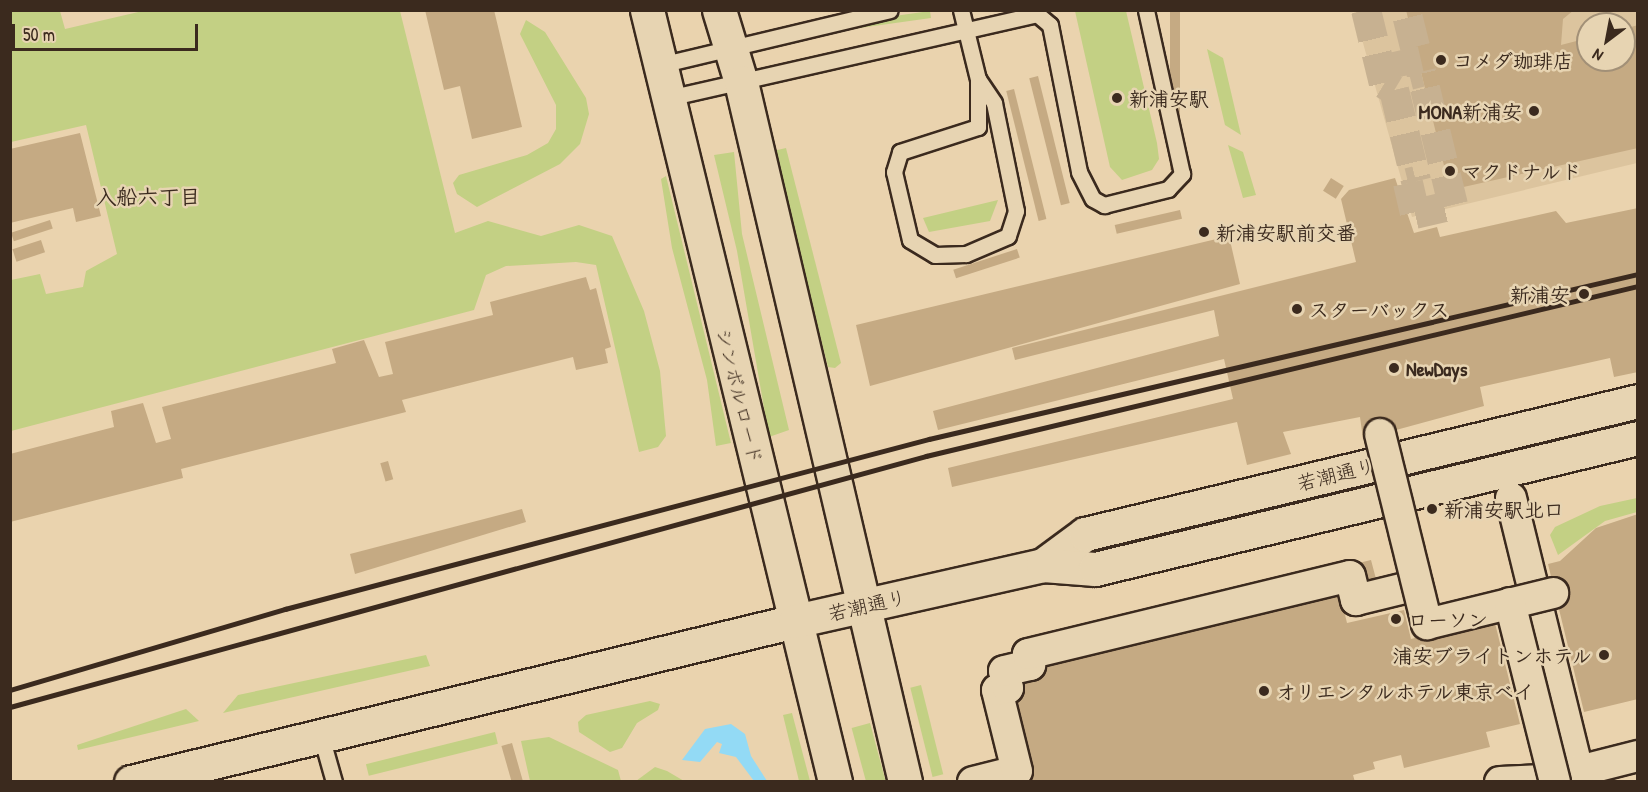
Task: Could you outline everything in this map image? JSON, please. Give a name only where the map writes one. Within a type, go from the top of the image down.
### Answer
[{"type":"street","name":"シンボルロード","points":[[647,10],[835,782]]},
{"type":"street","points":[[719,10],[741,82],[862,607],[905,782]]},
{"type":"street","name":"若潮通り","points":[[1043,564],[1085,534],[1638,401]]},
{"type":"street","points":[[1380,434],[1427,624],[1553,593]]},
{"type":"street","name":"若潮通り","points":[[131,782],[795,621],[1043,564],[1095,569],[1638,438]]},
{"type":"street","points":[[1511,498],[1567,776]]},
{"type":"street","points":[[973,782],[1017,771],[997,690],[1008,688],[1004,671],[1030,665],[1028,654],[1350,576],[1356,600],[1418,585]]},
{"type":"street","points":[[1510,603],[1567,776]]},
{"type":"street","points":[[1500,782],[1543,780],[1567,776],[1638,756]]},
{"type":"lane","points":[[660,65],[890,10]]},
{"type":"lane","points":[[961,10],[978,79],[978,127],[900,152],[894,172],[910,240],[935,255],[966,254],[1008,236],[1016,211],[994,103],[978,79]]},
{"type":"lane","points":[[668,98],[1026,13],[1046,17],[1079,172],[1093,199],[1104,205],[1168,189],[1182,174],[1146,10]]},
{"type":"lane","points":[[321,736],[334,782]]},
{"type":"shaded area","name":"MONA新浦安","points":[[1354,11],[1637,11],[1637,163],[1412,217]]},
{"type":"green space","points":[[147,10],[400,11],[455,233],[488,221],[541,236],[579,225],[612,236],[644,311],[660,371],[666,436],[658,447],[639,452],[596,265],[576,262],[506,266],[486,275],[474,310],[11,431],[11,280],[40,274],[46,294],[83,287],[86,271],[117,254],[86,125],[11,142],[11,11],[60,11],[65,29]]},
{"type":"green space","points":[[930,11],[931,18],[786,38],[785,31]]},
{"type":"green space","points":[[1075,11],[1126,11],[1157,143],[1159,159],[1152,170],[1122,180],[1110,167]]},
{"type":"green space","points":[[526,20],[545,32],[586,98],[589,114],[580,144],[560,164],[477,207],[457,194],[453,183],[459,175],[527,155],[548,143],[556,129],[556,105],[520,34]]},
{"type":"green space","points":[[1207,49],[1223,58],[1241,135],[1225,125]]},
{"type":"green space","points":[[1228,145],[1243,152],[1256,195],[1243,198]]},
{"type":"green space","points":[[786,148],[841,363],[835,368],[828,367],[773,151]]},
{"type":"green space","points":[[734,152],[742,234],[789,430],[769,437],[737,251],[714,155]]},
{"type":"green space","points":[[666,176],[731,443],[716,446],[707,380],[672,248],[661,179]]},
{"type":"green space","points":[[998,200],[990,221],[929,232],[923,218]]},
{"type":"green space","points":[[1637,416],[1637,426],[1409,481],[1406,470]]},
{"type":"green space","points":[[1382,477],[1384,487],[1191,528],[1189,523]]},
{"type":"green space","points":[[1637,498],[1637,512],[1605,521],[1558,555],[1550,535],[1555,527],[1600,506]]},
{"type":"green space","points":[[426,655],[430,666],[223,713],[238,695]]},
{"type":"green space","points":[[921,685],[943,774],[933,777],[910,688]]},
{"type":"green space","points":[[650,701],[660,704],[658,710],[637,723],[622,748],[610,752],[579,732],[578,722],[586,715]]},
{"type":"green space","points":[[186,709],[199,721],[78,750],[77,745]]},
{"type":"green space","points":[[792,713],[810,781],[799,781],[783,715]]},
{"type":"green space","points":[[870,723],[886,781],[866,782],[852,728]]},
{"type":"green space","points":[[495,732],[498,744],[369,776],[366,764]]},
{"type":"green space","points":[[549,737],[618,770],[621,781],[530,781],[521,741]]},
{"type":"green space","points":[[655,767],[667,771],[684,781],[636,781]]},
{"type":"water","points":[[731,724],[745,734],[751,756],[767,781],[754,781],[736,757],[719,753],[722,744],[717,742],[700,762],[682,760],[705,729]]},
{"type":"building","points":[[425,10],[494,10],[522,127],[472,139],[460,86],[444,90]]},
{"type":"building","points":[[1170,10],[1180,10],[1180,170],[1170,170]]},
{"type":"building","name":"MONA新浦安","points":[[1406,10],[1574,10],[1563,19],[1561,45],[1576,41],[1576,72],[1636,72],[1636,26],[1638,25],[1638,148],[1450,190],[1421,72],[1409,75],[1403,50],[1415,47]]},
{"type":"building","points":[[1038,76],[1070,203],[1061,205],[1029,78]]},
{"type":"building","points":[[1014,89],[1046,219],[1039,221],[1006,91]]},
{"type":"building","points":[[80,133],[101,216],[76,222],[73,208],[10,223],[10,149]]},
{"type":"building","points":[[1331,178],[1344,186],[1336,199],[1323,191]]},
{"type":"building","points":[[1395,178],[1414,233],[1437,227],[1440,237],[1556,211],[1566,223],[1638,208],[1638,372],[1614,377],[1610,358],[1480,387],[1484,406],[1363,439],[1360,417],[1283,432],[1291,454],[1247,465],[1237,422],[952,487],[948,468],[1233,399],[1224,359],[938,430],[933,411],[1219,336],[1214,310],[1015,360],[1012,348],[1356,262],[1341,199],[1349,190]]},
{"type":"building","points":[[1180,210],[1182,219],[1117,234],[1115,225]]},
{"type":"building","points":[[50,220],[53,229],[14,241],[11,233]]},
{"type":"building","points":[[1229,236],[1240,284],[870,386],[856,325]]},
{"type":"building","points":[[41,240],[45,252],[16,262],[12,249]]},
{"type":"building","points":[[1017,249],[1020,258],[956,278],[953,270]]},
{"type":"building","points":[[586,277],[590,290],[596,288],[611,347],[605,349],[608,363],[576,370],[573,357],[402,400],[406,412],[181,469],[183,478],[10,522],[10,454],[114,427],[111,411],[143,403],[156,443],[171,439],[162,407],[336,363],[332,349],[364,340],[379,377],[393,374],[385,342],[493,315],[490,302]]},
{"type":"building","points":[[388,461],[393,479],[386,481],[380,463]]},
{"type":"building","points":[[522,509],[526,522],[355,574],[350,554]]},
{"type":"building","name":"浦安ブライトンホテル","points":[[1638,514],[1638,699],[1584,712],[1548,564],[1560,561],[1596,528]]},
{"type":"building","name":"オリエンタルホテル東京ベイ","points":[[1371,560],[1376,579],[1340,594],[1347,623],[1404,610],[1411,639],[1494,619],[1520,724],[1486,732],[1490,747],[1404,768],[1401,755],[1373,762],[1375,769],[1353,775],[1355,782],[1011,782],[988,685],[1025,658],[1022,645]]},
{"type":"building","points":[[512,743],[523,782],[512,782],[501,746]]},
{"type":"tunnel","points":[[1366,10],[1384,84],[1394,90],[1416,181],[1408,183],[1415,214],[1453,205],[1421,72],[1409,75],[1403,50],[1415,47],[1406,10]]},
{"type":"railway","points":[[10,690],[285,609],[929,439],[1638,274]]},
{"type":"railway","points":[[10,707],[926,456],[1638,286]]},
{"type":"place","name":"コメダ珈琲店","points":[[1441,60]]},
{"type":"place","name":"新浦安駅","points":[[1117,98]]},
{"type":"place","name":"MONA新浦安","points":[[1534,111]]},
{"type":"place","name":"マクドナルド","points":[[1450,171]]},
{"type":"place","name":"新浦安駅前交番","points":[[1204,232]]},
{"type":"place","name":"新浦安","points":[[1584,294]]},
{"type":"place","name":"スターバックス","points":[[1297,309]]},
{"type":"place","name":"NewDays","points":[[1394,368]]},
{"type":"place","name":"新浦安駅北口","points":[[1432,509]]},
{"type":"place","name":"ローソン","points":[[1396,619]]},
{"type":"place","name":"浦安ブライトンホテル","points":[[1604,655]]},
{"type":"place","name":"オリエンタルホテル東京ベイ","points":[[1264,691]]},
{"type":"district","name":"入船六丁目","points":[[148,197]]}]
